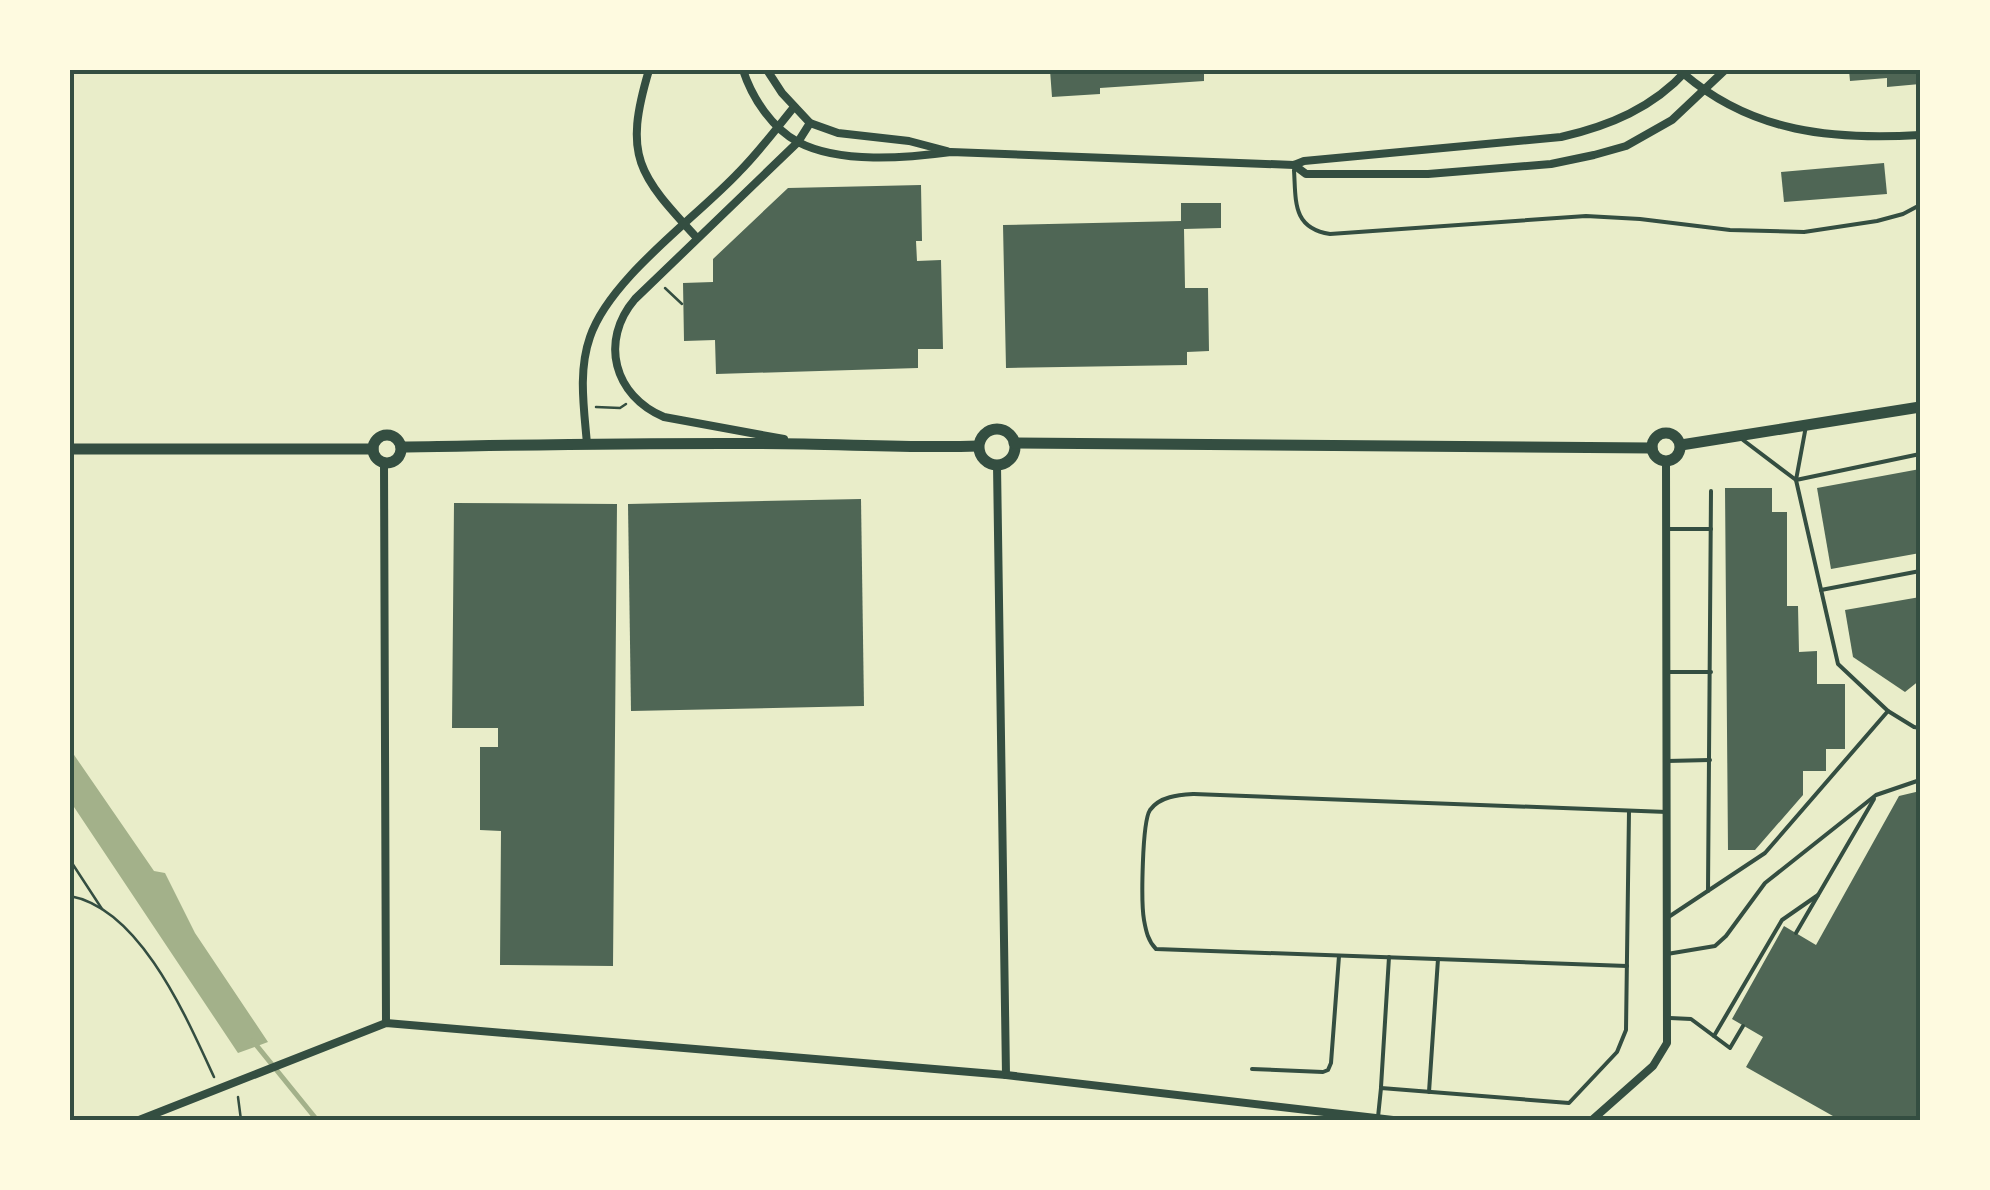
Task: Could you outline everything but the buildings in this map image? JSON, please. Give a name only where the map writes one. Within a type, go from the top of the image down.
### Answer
[{"type":"main road","points":[[1681,445],[1920,407]]},
{"type":"main road","points":[[992,430],[1009,434],[1014,443],[1011,458],[997,466],[986,462],[978,446],[983,435],[992,430]]},
{"type":"main road","points":[[1667,432],[1676,436],[1681,445],[1678,454],[1666,461],[1655,455],[1652,448],[1655,438],[1667,432]]},
{"type":"main road","points":[[387,435],[396,438],[401,448],[395,460],[384,463],[376,458],[373,449],[376,440],[387,435]]},
{"type":"main road","points":[[1014,443],[1652,448]]},
{"type":"main road","points":[[401,448],[587,444],[978,446]]},
{"type":"main road","points":[[70,449],[373,449]]},
{"type":"street","points":[[649,70],[636,119],[638,154],[655,190],[697,238]]},
{"type":"street","points":[[743,70],[752,92],[778,126],[798,142],[852,156],[907,158],[951,152],[1294,165],[1561,137],[1616,121],[1657,98],[1685,72],[1704,92],[1750,115],[1806,131],[1862,137],[1920,134]]},
{"type":"street","points":[[767,70],[810,123],[838,133],[909,141],[951,152]]},
{"type":"street","points":[[1294,165],[1306,174],[1428,174],[1551,164],[1626,146],[1672,120],[1724,70]]},
{"type":"street","points":[[587,444],[583,370],[589,340],[611,298],[740,172],[794,107]]},
{"type":"street","points":[[808,444],[664,418],[640,404],[624,384],[618,370],[616,342],[627,308],[798,142],[810,123]]},
{"type":"street","points":[[1592,1120],[1653,1066],[1668,1043],[1666,461]]},
{"type":"street","points":[[384,463],[386,1023]]},
{"type":"street","points":[[997,466],[1006,1075]]},
{"type":"street","points":[[139,1120],[386,1023],[1006,1075],[1393,1120]]},
{"type":"lane","points":[[1294,165],[1298,212],[1309,226],[1330,234],[1586,216],[1730,230],[1804,232],[1877,221],[1920,205]]},
{"type":"lane","points":[[1806,426],[1796,480],[1838,664],[1888,711],[1918,726]]},
{"type":"lane","points":[[1739,437],[1796,480],[1920,454]]},
{"type":"lane","points":[[1708,891],[1712,491]]},
{"type":"lane","points":[[1666,529],[1711,530]]},
{"type":"lane","points":[[1821,590],[1920,572]]},
{"type":"lane","points":[[1667,672],[1711,672]]},
{"type":"lane","points":[[1667,919],[1766,852],[1888,711]]},
{"type":"lane","points":[[1667,761],[1710,760]]},
{"type":"lane","points":[[1667,954],[1715,946],[1766,883],[1876,795],[1920,780]]},
{"type":"lane","points":[[1627,966],[1156,949],[1149,942],[1143,917],[1144,830],[1149,811],[1162,800],[1194,794],[1667,812]]},
{"type":"lane","points":[[1796,933],[1876,795]]},
{"type":"lane","points":[[1380,1088],[1569,1103],[1617,1052],[1626,1030],[1629,810]]},
{"type":"lane","points":[[1714,1036],[1782,920],[1818,895]]},
{"type":"lane","points":[[1252,1069],[1328,1070],[1339,956]]},
{"type":"lane","points":[[1378,1118],[1389,958]]},
{"type":"lane","points":[[1429,1092],[1438,959]]},
{"type":"lane","points":[[1667,1018],[1692,1018],[1730,1048],[1743,1026]]},
{"type":"path","points":[[664,287],[682,304]]},
{"type":"path","points":[[596,407],[620,408],[627,403]]},
{"type":"path","points":[[70,860],[102,910]]},
{"type":"path","points":[[70,896],[80,897],[102,910],[150,956],[173,992],[219,1088]]},
{"type":"path","points":[[236,1081],[241,1120]]},
{"type":"shaded area","points":[[70,749],[154,871],[165,873],[195,933],[268,1042],[238,1053],[70,801]]},
{"type":"waterway","points":[[253,1041],[317,1120]]}]
